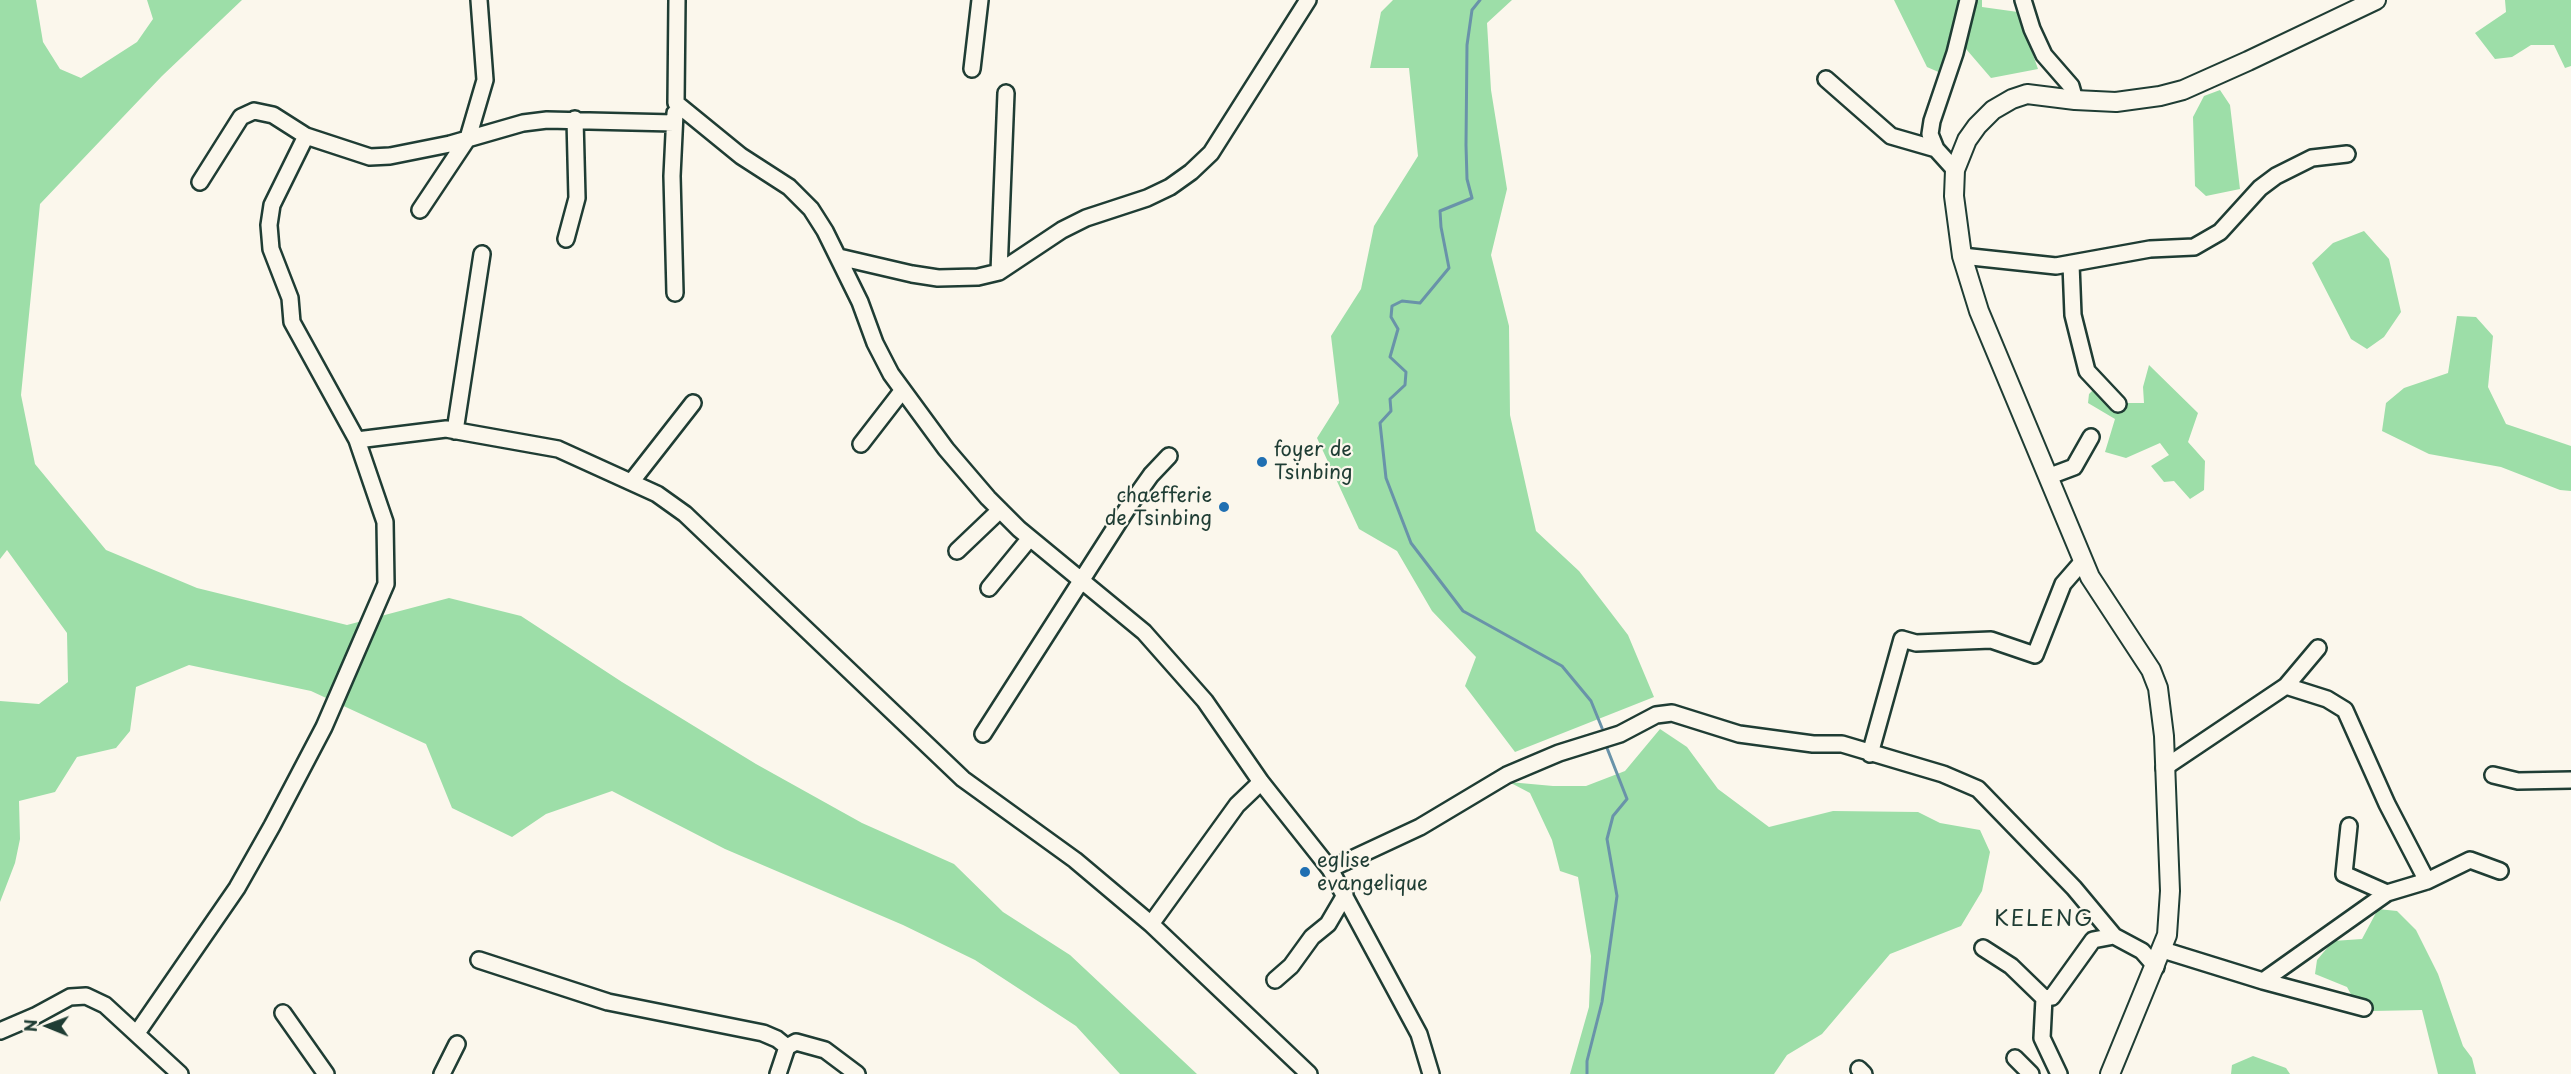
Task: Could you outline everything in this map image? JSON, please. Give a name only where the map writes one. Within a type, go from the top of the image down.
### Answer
[{"type":"main road","points":[[2110,1074],[2160,959],[2167,935],[2170,891],[2162,714],[2158,688],[2151,670],[2101,597],[2083,561],[2050,476],[1979,311],[1962,256],[1954,196],[1955,170],[1967,140],[1977,126],[1993,110],[2012,99],[2027,94],[2075,100],[2138,100],[2182,90],[2315,31],[2376,0]]},
{"type":"street","points":[[420,210],[468,138],[485,80],[479,0]]},
{"type":"street","points":[[675,293],[672,176],[676,103],[677,0]]},
{"type":"street","points":[[972,69],[980,0]]},
{"type":"street","points":[[839,257],[938,278],[978,277],[999,272],[1062,230],[1095,214],[1147,198],[1191,172],[1211,153],[1308,0]]},
{"type":"street","points":[[1955,170],[1936,149],[1930,134],[1932,121],[1955,53],[1968,0]]},
{"type":"street","points":[[2023,0],[2032,29],[2044,55],[2071,86],[2075,100]]},
{"type":"street","points":[[1826,79],[1891,136],[1936,149]]},
{"type":"street","points":[[999,272],[1006,93]]},
{"type":"street","points":[[676,103],[741,156],[789,187],[811,209],[839,257],[860,302],[875,343],[902,391],[946,449],[1000,510],[1030,538],[1144,632],[1205,702],[1261,782],[1330,869],[1419,1034],[1431,1074]]},
{"type":"street","points":[[200,182],[241,117],[254,111],[273,115],[306,136],[370,157],[390,156],[523,123],[575,119],[674,123]]},
{"type":"street","points":[[566,239],[578,198],[575,119]]},
{"type":"street","points":[[137,1033],[237,888],[272,826],[324,727],[386,584],[385,522],[357,440],[292,322],[290,298],[271,249],[269,225],[272,205],[306,136]]},
{"type":"street","points":[[1962,256],[2042,266],[2071,264],[2150,249],[2194,247],[2220,232],[2260,188],[2277,176],[2312,158],[2347,154]]},
{"type":"street","points":[[455,430],[482,254]]},
{"type":"street","points":[[2071,264],[2073,315],[2087,371],[2118,404]]},
{"type":"street","points":[[861,444],[902,391]]},
{"type":"street","points":[[632,481],[693,403]]},
{"type":"street","points":[[357,440],[446,429],[558,449],[632,481],[685,514],[963,779],[1075,860],[1151,924],[1310,1074]]},
{"type":"street","points":[[2050,476],[2074,467],[2091,437]]},
{"type":"street","points":[[983,734],[1151,474],[1169,456]]},
{"type":"street","points":[[957,550],[1000,510]]},
{"type":"street","points":[[989,588],[1030,538]]},
{"type":"street","points":[[1870,754],[1902,639],[1916,643],[1991,640],[2035,656],[2063,584],[2083,561]]},
{"type":"street","points":[[2164,768],[2286,686],[2318,648]]},
{"type":"street","points":[[2286,686],[2327,699],[2344,710],[2352,721],[2387,804],[2427,881]]},
{"type":"street","points":[[1330,869],[1420,827],[1508,775],[1560,753],[1620,734],[1656,715],[1671,713],[1739,734],[1813,744],[1842,744],[1943,774],[1978,789],[2074,888],[2114,936],[2160,959],[2263,981],[2364,1008]]},
{"type":"street","points":[[2493,775],[2518,781],[2571,780]]},
{"type":"street","points":[[1151,924],[1237,805],[1261,782]]},
{"type":"street","points":[[2349,826],[2344,874],[2387,893]]},
{"type":"street","points":[[2263,981],[2387,893],[2427,881],[2470,860],[2500,871]]},
{"type":"street","points":[[1275,980],[1291,966],[1312,937],[1328,924],[1345,896]]},
{"type":"street","points":[[2044,998],[2052,997],[2093,940],[2114,936]]},
{"type":"street","points":[[1983,948],[2011,966],[2044,998],[2042,1038],[2059,1074]]},
{"type":"street","points":[[479,960],[608,1002],[659,1015],[745,1028],[777,1039],[787,1047]]},
{"type":"street","points":[[0,1030],[35,1016],[69,997],[86,996],[105,1005],[180,1074]]},
{"type":"street","points":[[283,1013],[326,1074]]},
{"type":"street","points":[[778,1074],[787,1047],[796,1041],[825,1050],[857,1074]]},
{"type":"street","points":[[442,1074],[457,1044]]},
{"type":"street","points":[[2015,1058],[2031,1074]]},
{"type":"green space","points":[[0,0],[36,0],[43,42],[60,69],[81,78],[137,42],[153,19],[147,0],[242,0],[162,76],[40,204],[21,395],[35,464],[106,550],[197,588],[347,625],[449,598],[521,616],[622,682],[756,764],[862,823],[954,864],[1003,912],[1070,955],[1197,1074],[1120,1074],[1076,1026],[975,960],[903,925],[725,849],[612,791],[546,814],[512,837],[452,808],[426,744],[311,691],[189,665],[136,687],[130,731],[116,748],[77,757],[55,792],[19,801],[20,839],[15,863],[0,902],[0,701],[39,704],[68,682],[67,633],[7,550],[0,559]]},
{"type":"green space","points":[[1393,0],[1512,0],[1487,23],[1491,90],[1507,189],[1491,255],[1509,326],[1510,415],[1536,531],[1579,571],[1628,635],[1654,697],[1515,752],[1465,686],[1476,657],[1432,611],[1397,551],[1359,529],[1317,438],[1339,403],[1331,336],[1361,289],[1374,226],[1418,156],[1409,68],[1370,68],[1381,12]]},
{"type":"green space","points":[[1894,0],[1982,0],[1982,7],[2018,12],[2038,69],[1991,78],[1954,35],[1943,74],[1927,67]]},
{"type":"green space","points":[[2505,0],[2571,0],[2571,66],[2565,68],[2554,45],[2531,45],[2512,57],[2495,59],[2475,33],[2506,12]]},
{"type":"green space","points":[[2220,90],[2230,105],[2240,189],[2206,196],[2195,186],[2193,117],[2204,96]]},
{"type":"green space","points":[[2364,231],[2389,259],[2401,312],[2384,337],[2367,349],[2351,339],[2312,263],[2333,243]]},
{"type":"green space","points":[[2457,316],[2476,317],[2493,336],[2488,387],[2506,424],[2571,446],[2571,491],[2560,490],[2501,467],[2429,454],[2382,431],[2386,403],[2404,388],[2448,373]]},
{"type":"green space","points":[[2149,365],[2198,413],[2188,442],[2205,461],[2204,490],[2190,499],[2174,481],[2164,482],[2151,466],[2169,455],[2160,443],[2126,458],[2105,452],[2115,419],[2088,403],[2089,394],[2094,389],[2110,386],[2126,403],[2144,403],[2143,387]]},
{"type":"green space","points":[[1660,729],[1687,747],[1718,789],[1769,827],[1833,811],[1918,812],[1940,823],[1980,830],[1990,852],[1982,891],[1961,926],[1890,954],[1822,1034],[1787,1055],[1774,1074],[1570,1074],[1589,1007],[1591,956],[1578,877],[1560,871],[1552,840],[1530,793],[1509,782],[1586,786],[1625,771]]},
{"type":"green space","points":[[2378,909],[2397,911],[2416,930],[2438,974],[2463,1046],[2472,1058],[2476,1074],[2438,1074],[2422,1010],[2373,1011],[2354,1000],[2347,987],[2315,974],[2317,960],[2333,941],[2362,939]]},
{"type":"green space","points":[[2253,1056],[2286,1068],[2290,1074],[2231,1074],[2232,1065]]},
{"type":"waterway","points":[[1480,0],[1472,10],[1467,45],[1467,179],[1472,198],[1440,211],[1449,268],[1420,303],[1402,301],[1392,306],[1391,317],[1398,329],[1390,357],[1406,372],[1405,385],[1390,399],[1391,411],[1380,423],[1386,478],[1411,543],[1463,611],[1562,666],[1591,701],[1602,728]]},
{"type":"waterway","points":[[1587,1074],[1587,1061],[1602,1002],[1617,896],[1607,839],[1613,816],[1627,799],[1607,748]]},
{"type":"place","name":"foyer de Tsinbing","points":[[1262,462]]},
{"type":"place","name":"chaefferie de Tsinbing","points":[[1224,507]]},
{"type":"place","name":"eglise evangelique","points":[[1305,872]]},
{"type":"district","name":"KELENG","points":[[2044,920]]}]
